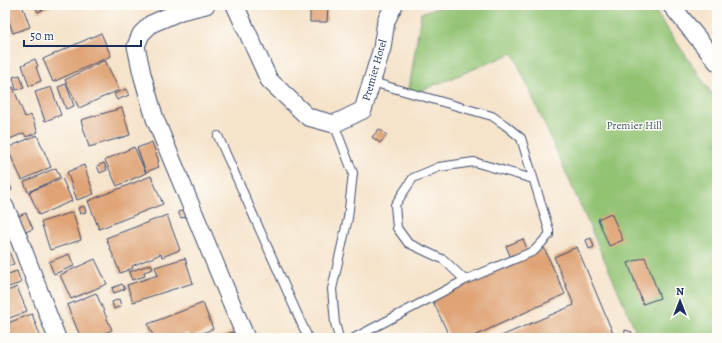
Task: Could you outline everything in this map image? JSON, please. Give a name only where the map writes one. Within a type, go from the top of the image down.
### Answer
[{"type":"street","points":[[206,5],[181,12],[151,24],[140,34],[136,46],[142,74],[155,119],[246,338]]},
{"type":"street","points":[[235,5],[269,80],[308,117],[334,124]]},
{"type":"street","name":"Premier Hotel","points":[[334,124],[363,110],[382,48],[386,21],[394,5]]},
{"type":"street","points":[[671,5],[717,62]]},
{"type":"street","points":[[5,207],[18,236],[57,338]]},
{"type":"lane","points":[[354,338],[465,280],[534,251],[549,235],[549,230],[521,138],[492,116],[372,82]]},
{"type":"lane","points":[[334,124],[353,174],[348,218],[332,289],[338,338]]},
{"type":"lane","points":[[218,136],[308,338]]},
{"type":"lane","points":[[465,280],[444,260],[408,243],[397,228],[395,205],[413,178],[439,167],[474,162],[534,179]]},
{"type":"green space","name":"Premier Hill","points":[[446,5],[651,5],[717,101],[717,338],[639,338],[513,53],[408,96],[421,13]]},
{"type":"building","points":[[5,5],[22,5],[30,27],[13,33]]},
{"type":"building","points":[[35,5],[54,5],[38,12]]},
{"type":"building","points":[[310,5],[328,5],[327,22],[310,22]]},
{"type":"building","points":[[101,33],[111,56],[53,82],[43,59]]},
{"type":"building","points":[[35,59],[41,81],[29,86],[22,65]]},
{"type":"building","points":[[105,60],[119,90],[79,108],[65,80]]},
{"type":"building","points":[[20,75],[24,88],[16,90],[13,77]]},
{"type":"building","points":[[66,84],[74,106],[66,109],[58,87]]},
{"type":"building","points":[[13,87],[25,117],[31,115],[38,132],[26,137],[24,133],[5,141],[5,91]]},
{"type":"building","points":[[51,87],[61,115],[45,121],[35,92]]},
{"type":"building","points":[[126,89],[129,95],[117,100],[114,94]]},
{"type":"building","points":[[122,108],[130,135],[89,147],[81,120]]},
{"type":"building","points":[[379,129],[387,135],[380,143],[372,137]]},
{"type":"building","points":[[37,135],[51,167],[22,180],[7,148]]},
{"type":"building","points":[[152,142],[159,162],[157,162],[159,167],[146,172],[137,148]]},
{"type":"building","points":[[134,147],[146,173],[117,186],[105,160]]},
{"type":"building","points":[[104,163],[107,170],[100,173],[97,166]]},
{"type":"building","points":[[84,165],[94,194],[77,200],[67,172]]},
{"type":"building","points":[[56,168],[60,177],[28,192],[24,182]]},
{"type":"building","points":[[151,176],[163,204],[99,229],[88,201]]},
{"type":"building","points":[[62,178],[72,201],[39,215],[29,192]]},
{"type":"building","points":[[8,179],[12,190],[5,193],[5,180]]},
{"type":"building","points":[[84,206],[86,212],[80,214],[78,208]]},
{"type":"building","points":[[184,210],[186,217],[181,218],[178,212]]},
{"type":"building","points":[[73,212],[81,240],[50,250],[41,222]]},
{"type":"building","points":[[26,213],[33,229],[23,233],[16,217]]},
{"type":"building","points":[[611,213],[623,240],[609,246],[598,219]]},
{"type":"building","points":[[167,215],[180,250],[162,257],[161,254],[132,266],[133,268],[120,273],[106,238]]},
{"type":"building","points":[[591,238],[594,247],[589,249],[586,240]]},
{"type":"building","points":[[523,239],[528,251],[511,258],[506,246]]},
{"type":"building","points":[[5,241],[14,264],[5,267]]},
{"type":"building","points":[[577,247],[615,338],[500,338],[499,337],[574,305],[554,257]]},
{"type":"building","points":[[544,248],[565,294],[470,338],[450,338],[432,299]]},
{"type":"building","points":[[69,254],[74,266],[54,274],[49,262]]},
{"type":"building","points":[[645,257],[660,298],[643,304],[628,263]]},
{"type":"building","points":[[185,258],[193,283],[133,302],[127,285],[158,275],[155,267]]},
{"type":"building","points":[[95,259],[107,284],[71,299],[60,275]]},
{"type":"building","points":[[151,264],[153,269],[144,272],[145,276],[132,280],[129,272]]},
{"type":"building","points":[[17,271],[21,283],[5,288],[5,275]]},
{"type":"building","points":[[122,284],[125,289],[114,293],[112,288]]},
{"type":"building","points":[[17,287],[27,311],[5,320],[5,292]]},
{"type":"building","points":[[96,293],[112,330],[92,338],[81,338],[67,305]]},
{"type":"building","points":[[119,299],[121,306],[114,309],[112,302]]},
{"type":"building","points":[[203,303],[213,329],[189,338],[188,333],[177,338],[154,338],[148,324]]},
{"type":"building","points":[[32,314],[41,338],[9,338],[5,324]]},
{"type":"building","points":[[625,330],[632,332],[630,338],[624,338]]},
{"type":"building","points":[[232,332],[235,338],[219,338]]}]
